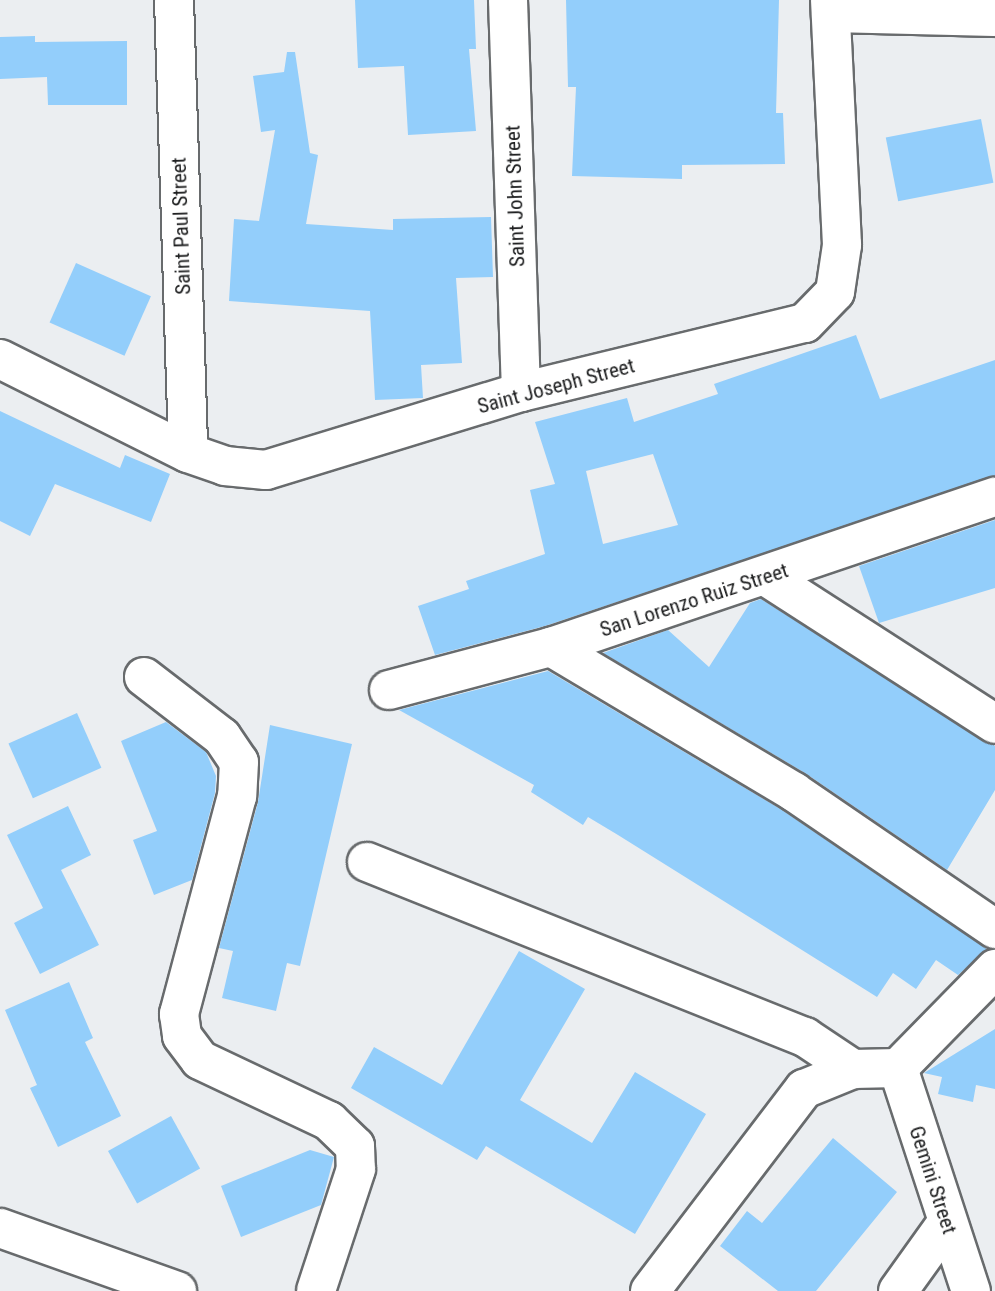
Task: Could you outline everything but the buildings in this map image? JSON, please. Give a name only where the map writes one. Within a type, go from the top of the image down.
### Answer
[{"type":"street","name":"Saint Paul Street","points":[[174,0],[188,453]]},
{"type":"street","name":"Saint John Street","points":[[508,0],[521,392]]},
{"type":"street","name":"Saint Joseph Street","points":[[0,359],[188,453],[225,466],[266,470],[521,392],[805,323],[835,292],[842,245],[831,6]]},
{"type":"street","points":[[831,6],[995,17]]},
{"type":"street","name":"San Lorenzo Ruiz Street","points":[[389,690],[551,647],[995,497]]},
{"type":"street","points":[[767,576],[995,724]]},
{"type":"street","points":[[551,647],[794,792],[995,929]]},
{"type":"street","points":[[144,677],[222,737],[239,762],[237,796],[179,1014],[182,1036],[200,1060],[329,1121],[355,1146],[356,1169],[316,1291]]},
{"type":"street","points":[[367,862],[805,1037],[853,1069]]},
{"type":"street","points":[[650,1291],[804,1089],[853,1069],[898,1068],[995,969]]},
{"type":"street","name":"Gemini Street","points":[[898,1068],[946,1224],[971,1291]]},
{"type":"street","points":[[898,1291],[946,1224]]},
{"type":"street","points":[[0,1228],[177,1291]]}]
